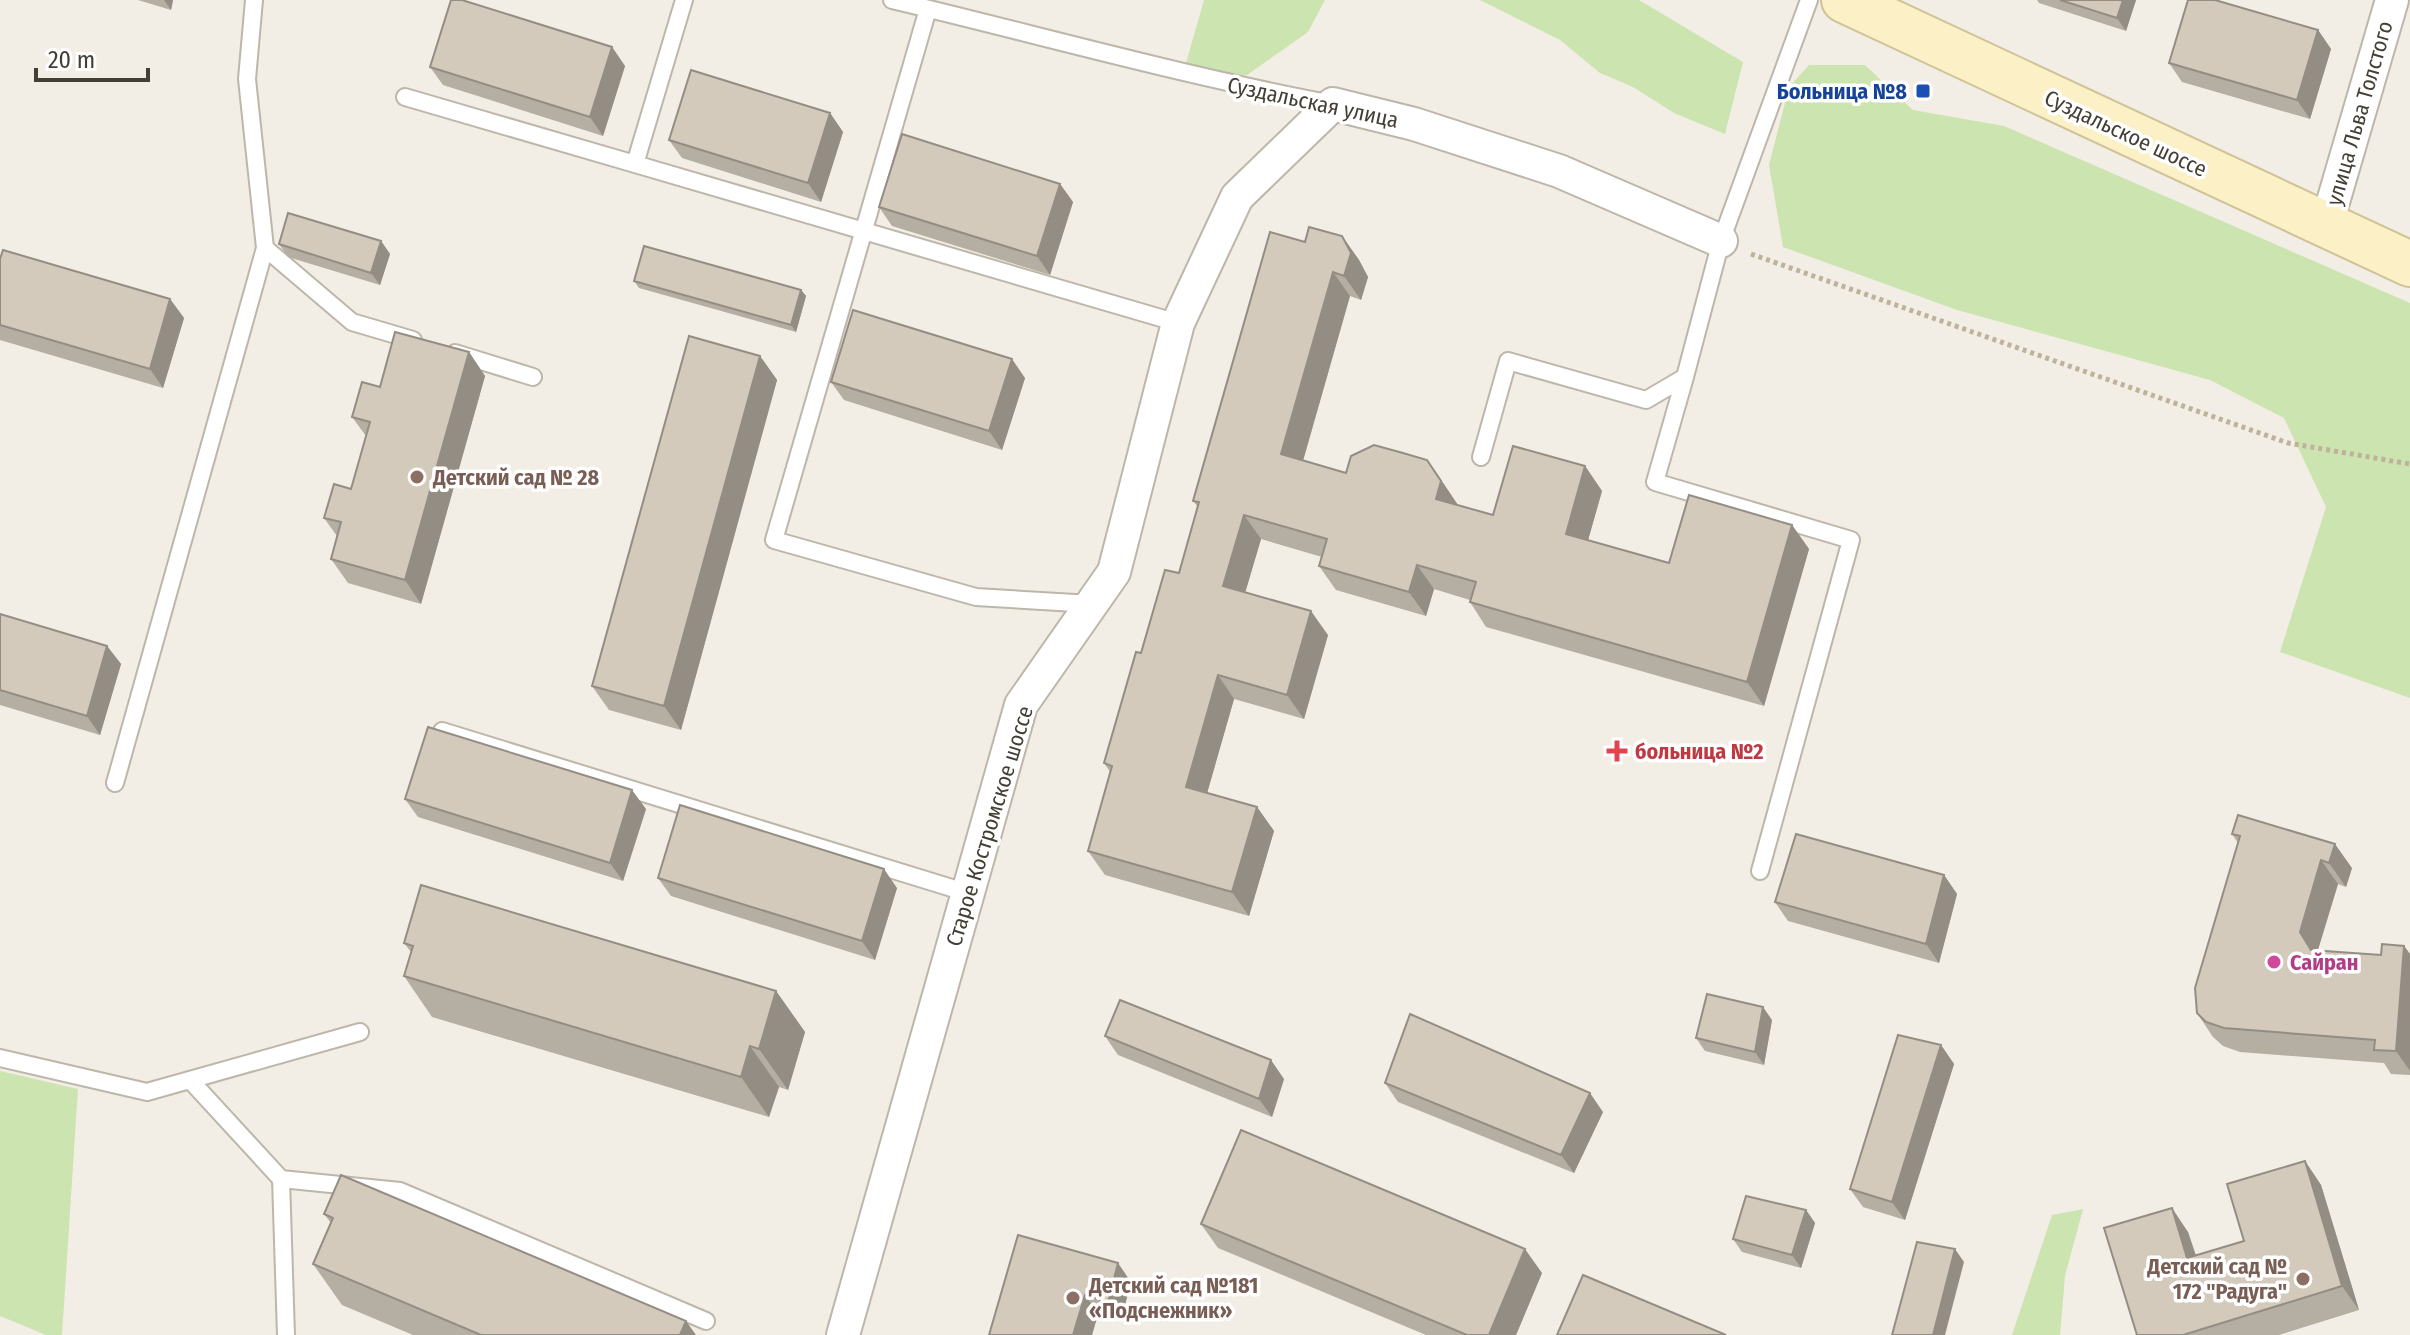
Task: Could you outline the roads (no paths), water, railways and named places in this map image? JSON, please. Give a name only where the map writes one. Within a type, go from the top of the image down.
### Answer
[{"type":"main road","name":"Суздальское шоссе","points":[[1844,0],[2410,264]]},
{"type":"street","name":"улица Льва Толстого","points":[[2326,226],[2392,0]]},
{"type":"street","name":"Суздальская улица","points":[[1333,104],[1414,124],[1559,171],[1721,241]]},
{"type":"street","name":"Старое Костромское шоссе","points":[[843,1335],[1021,705],[1114,572],[1178,323],[1237,197],[1333,104]]},
{"type":"lane","points":[[115,783],[265,248],[247,79],[254,0]]},
{"type":"lane","points":[[635,164],[684,0]]},
{"type":"lane","name":"Суздальская улица","points":[[892,0],[1059,40],[1142,64],[1333,104]]},
{"type":"lane","points":[[1760,871],[1851,540],[1655,482],[1721,241],[1809,0]]},
{"type":"lane","points":[[928,9],[774,540],[976,597],[1092,604]]},
{"type":"lane","points":[[405,97],[1178,323]]},
{"type":"lane","points":[[265,248],[352,322],[533,377]]},
{"type":"lane","points":[[1481,457],[1508,361],[1646,400],[1685,377]]},
{"type":"lane","points":[[442,731],[968,893]]},
{"type":"lane","points":[[0,1058],[147,1092],[360,1032]]},
{"type":"lane","points":[[190,1080],[281,1179],[286,1335]]},
{"type":"lane","points":[[281,1179],[400,1191],[706,1321]]},
{"type":"place","name":"Больница №8","points":[[1923,91]]},
{"type":"place","name":"Детский сад № 28","points":[[417,477]]},
{"type":"place","name":"больница №2","points":[[1617,751]]},
{"type":"place","name":"Сайран","points":[[2274,962]]},
{"type":"place","name":"Детский сад № 172 \"Радуга\"","points":[[2303,1279]]},
{"type":"place","name":"Детский сад №181 «Подснежник»","points":[[1073,1298]]}]
